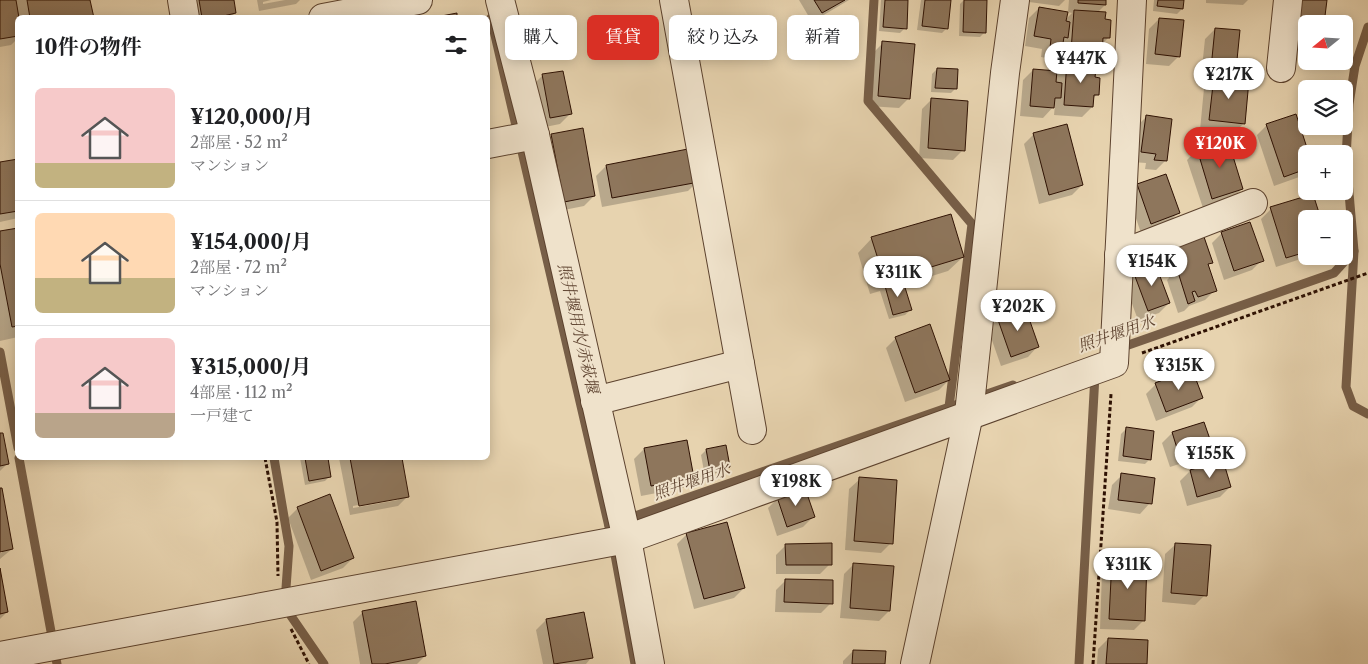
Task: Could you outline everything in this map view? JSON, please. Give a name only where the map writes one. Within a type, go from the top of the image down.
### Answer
[{"type":"street","points":[[182,0],[184,15]]},
{"type":"street","points":[[339,15],[418,0]]},
{"type":"street","points":[[500,0],[535,135],[627,539],[650,664]]},
{"type":"street","points":[[674,0],[752,430]]},
{"type":"street","points":[[915,664],[969,414],[1005,73],[1015,0]]},
{"type":"street","points":[[0,656],[627,539],[1114,363],[1132,0]]},
{"type":"street","points":[[1281,68],[1288,0]]},
{"type":"street","points":[[490,144],[535,135]]},
{"type":"street","points":[[1119,255],[1253,203]]},
{"type":"street","points":[[595,401],[740,364]]},
{"type":"path","points":[[1093,664],[1114,363],[1368,273]]},
{"type":"path","points":[[265,460],[276,522],[278,605],[309,664]]},
{"type":"building","points":[[0,0],[16,0],[18,15],[15,15],[15,36],[0,39]]},
{"type":"building","points":[[27,0],[90,0],[93,15],[30,15]]},
{"type":"building","points":[[199,0],[234,0],[236,13],[228,15],[202,15]]},
{"type":"building","points":[[814,0],[845,0],[822,13]]},
{"type":"building","points":[[885,0],[908,0],[907,29],[883,27]]},
{"type":"building","points":[[925,0],[951,0],[948,29],[922,26]]},
{"type":"building","points":[[964,0],[987,0],[986,33],[963,32]]},
{"type":"building","points":[[1078,0],[1106,0],[1106,5],[1078,3]]},
{"type":"building","points":[[1158,0],[1184,0],[1183,9],[1157,6]]},
{"type":"building","points":[[1299,0],[1327,0],[1325,15],[1298,15],[1298,33],[1295,33]]},
{"type":"building","points":[[1039,7],[1068,12],[1066,21],[1070,22],[1068,38],[1064,37],[1062,49],[1050,48],[1051,39],[1034,36]]},
{"type":"building","points":[[1074,10],[1106,12],[1105,19],[1111,20],[1110,38],[1103,38],[1102,54],[1071,51]]},
{"type":"building","points":[[1159,18],[1184,20],[1180,57],[1155,54]]},
{"type":"building","points":[[1215,28],[1240,30],[1236,70],[1211,68]]},
{"type":"building","points":[[882,41],[915,44],[910,99],[878,96]]},
{"type":"building","points":[[1067,60],[1097,63],[1095,77],[1100,78],[1099,95],[1094,95],[1093,107],[1064,105]]},
{"type":"building","points":[[937,68],[958,69],[957,89],[935,88]]},
{"type":"building","points":[[1033,69],[1057,71],[1056,82],[1062,83],[1061,98],[1055,98],[1054,108],[1030,106]]},
{"type":"building","points":[[563,71],[572,114],[550,118],[542,74]]},
{"type":"building","points":[[1214,76],[1249,80],[1245,124],[1209,120]]},
{"type":"building","points":[[931,98],[968,101],[965,151],[928,148]]},
{"type":"building","points":[[1296,114],[1298,135],[1303,135],[1306,145],[1298,145],[1298,172],[1284,177],[1266,124]]},
{"type":"building","points":[[1146,115],[1172,119],[1167,161],[1154,160],[1156,154],[1141,152]]},
{"type":"building","points":[[1067,124],[1083,185],[1049,195],[1033,133]]},
{"type":"building","points":[[583,128],[595,196],[564,202],[551,134]]},
{"type":"building","points":[[1228,140],[1243,189],[1212,199],[1197,149]]},
{"type":"building","points":[[693,148],[699,182],[612,198],[606,165]]},
{"type":"building","points":[[15,160],[15,212],[0,214],[0,162]]},
{"type":"building","points":[[1166,174],[1180,213],[1151,224],[1137,184]]},
{"type":"building","points":[[1298,199],[1315,200],[1318,210],[1298,210],[1298,254],[1286,258],[1270,207]]},
{"type":"building","points":[[951,214],[964,257],[885,281],[871,237]]},
{"type":"building","points":[[1250,222],[1264,261],[1234,271],[1221,232]]},
{"type":"building","points":[[15,228],[15,326],[12,327],[0,264],[0,231]]},
{"type":"building","points":[[1203,234],[1213,263],[1208,264],[1217,291],[1198,297],[1195,291],[1192,292],[1195,301],[1188,304],[1171,245]]},
{"type":"building","points":[[1155,263],[1170,303],[1148,311],[1133,271]]},
{"type":"building","points":[[903,281],[912,310],[893,315],[885,286]]},
{"type":"building","points":[[1025,307],[1039,347],[1011,357],[997,317]]},
{"type":"building","points":[[930,324],[950,380],[915,393],[895,337]]},
{"type":"building","points":[[1192,369],[1203,398],[1166,412],[1155,383]]},
{"type":"building","points":[[1204,422],[1213,448],[1180,458],[1172,432]]},
{"type":"building","points":[[1126,427],[1154,431],[1151,460],[1123,456]]},
{"type":"building","points":[[0,433],[3,433],[9,464],[0,466]]},
{"type":"building","points":[[687,440],[694,478],[651,486],[644,448]]},
{"type":"building","points":[[726,445],[730,467],[710,471],[706,449]]},
{"type":"building","points":[[305,460],[328,460],[331,477],[309,481]]},
{"type":"building","points":[[350,460],[402,460],[409,497],[359,506]]},
{"type":"building","points":[[1223,460],[1231,487],[1197,497],[1190,470]]},
{"type":"building","points":[[1121,473],[1155,478],[1152,504],[1118,500]]},
{"type":"building","points":[[859,477],[897,480],[893,544],[854,541]]},
{"type":"building","points":[[0,488],[2,488],[13,549],[0,552]]},
{"type":"building","points":[[805,488],[815,517],[787,527],[777,497]]},
{"type":"building","points":[[330,494],[354,558],[321,571],[297,507]]},
{"type":"building","points":[[727,522],[745,588],[704,599],[686,533]]},
{"type":"building","points":[[832,543],[832,565],[786,565],[785,544]]},
{"type":"building","points":[[1175,543],[1211,545],[1207,596],[1171,593]]},
{"type":"building","points":[[1112,559],[1147,561],[1145,621],[1109,619]]},
{"type":"building","points":[[853,563],[894,566],[890,611],[850,608]]},
{"type":"building","points":[[0,568],[8,612],[0,614]]},
{"type":"building","points":[[785,579],[833,580],[833,604],[784,602]]},
{"type":"building","points":[[416,601],[426,656],[385,664],[372,664],[362,611]]},
{"type":"building","points":[[584,612],[593,658],[554,664],[546,619]]},
{"type":"building","points":[[1108,638],[1148,640],[1147,664],[1106,664]]},
{"type":"building","points":[[853,650],[886,651],[885,664],[852,664]]},
{"type":"waterway","points":[[874,0],[868,101],[972,224],[949,407]]},
{"type":"waterway","name":"照井堰用水/赤萩堰","points":[[491,18],[610,531]]},
{"type":"waterway","name":"照井堰用水","points":[[1117,349],[1334,273],[1354,251],[1346,158],[1349,104],[1355,66],[1368,27]]},
{"type":"waterway","points":[[1354,251],[1346,387],[1353,406],[1368,414]]},
{"type":"waterway","points":[[0,352],[15,432]]},
{"type":"waterway","points":[[1079,664],[1095,375]]},
{"type":"waterway","name":"照井堰用水","points":[[609,525],[1013,385]]},
{"type":"waterway","points":[[19,460],[57,664]]},
{"type":"waterway","points":[[274,460],[289,546],[286,588],[291,616],[324,664]]},
{"type":"waterway","name":"照井堰用水/赤萩堰","points":[[613,544],[635,664]]}]
